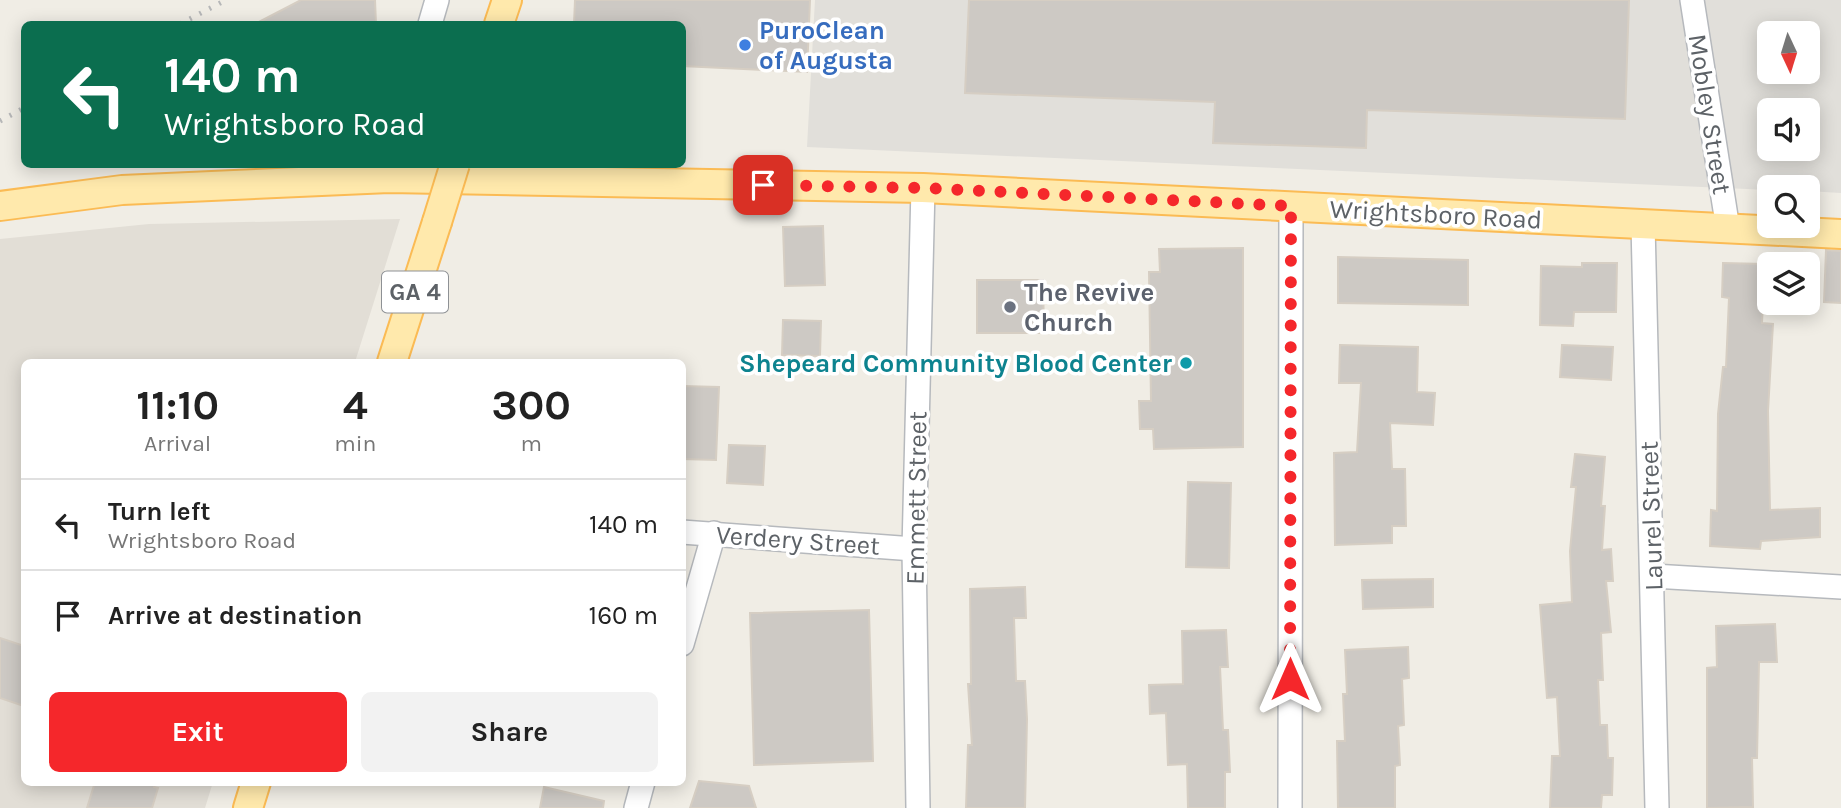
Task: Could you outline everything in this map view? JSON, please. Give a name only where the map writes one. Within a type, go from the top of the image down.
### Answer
[{"type":"main road","points":[[500,21],[507,0]]},
{"type":"main road","name":"GA 4","points":[[393,359],[454,168]]},
{"type":"main road","name":"Wrightsboro Road","points":[[7,204],[122,190],[391,171],[923,188],[1841,234]]},
{"type":"main road","points":[[248,808],[255,786]]},
{"type":"street","points":[[431,21],[438,0]]},
{"type":"street","name":"Mobley Street","points":[[1692,0],[1728,229]]},
{"type":"street","name":"Emmett Street","points":[[918,808],[914,548],[923,188]]},
{"type":"street","points":[[1290,808],[1291,206]]},
{"type":"street","name":"Laurel Street","points":[[1643,225],[1657,808]]},
{"type":"street","name":"Verdery Street","points":[[686,532],[914,548]]},
{"type":"street","points":[[686,630],[714,533]]},
{"type":"street","points":[[1653,576],[1841,587]]},
{"type":"street","points":[[636,808],[642,786]]},
{"type":"shaded area","points":[[815,0],[1841,0],[1841,193],[1820,192],[1820,175],[1757,175],[1757,189],[807,147]]},
{"type":"shaded area","points":[[400,219],[356,359],[21,359],[21,786],[212,786],[205,808],[0,808],[0,239],[149,224]]},
{"type":"building","points":[[301,0],[375,0],[376,21],[261,21]]},
{"type":"building","name":"PuroClean of Augusta","points":[[575,0],[810,0],[807,72],[686,66],[686,21],[574,21]]},
{"type":"building","points":[[969,0],[1629,0],[1625,119],[1367,110],[1366,148],[1213,143],[1215,102],[965,93]]},
{"type":"building","points":[[823,226],[825,285],[785,286],[783,227]]},
{"type":"building","name":"Shepeard Community Blood Center","points":[[1243,248],[1243,447],[1154,449],[1153,429],[1140,429],[1139,401],[1151,401],[1149,272],[1160,272],[1159,249]]},
{"type":"building","points":[[1826,250],[1841,251],[1841,303],[1824,302]]},
{"type":"building","points":[[1338,257],[1468,260],[1468,305],[1338,303]]},
{"type":"building","points":[[1582,263],[1617,263],[1616,312],[1574,312],[1573,326],[1540,325],[1541,266],[1582,267]]},
{"type":"building","points":[[1723,263],[1757,264],[1757,315],[1762,315],[1762,323],[1773,324],[1768,411],[1770,510],[1820,508],[1820,537],[1761,541],[1760,549],[1710,546],[1711,510],[1717,511],[1718,414],[1723,367],[1726,367],[1729,298],[1722,297]]},
{"type":"building","name":"The Revive Church","points":[[977,280],[1043,280],[1044,333],[977,333]]},
{"type":"building","points":[[783,320],[821,321],[820,356],[782,355]]},
{"type":"building","points":[[1340,345],[1418,347],[1417,392],[1435,393],[1433,425],[1390,423],[1392,469],[1405,469],[1406,526],[1392,526],[1392,543],[1335,545],[1334,453],[1357,452],[1361,383],[1339,383]]},
{"type":"building","points":[[1562,345],[1613,347],[1611,380],[1560,377]]},
{"type":"building","points":[[686,386],[719,387],[716,460],[686,459]]},
{"type":"building","points":[[729,445],[765,446],[763,485],[727,483]]},
{"type":"building","points":[[1575,454],[1605,457],[1601,506],[1605,506],[1602,550],[1611,549],[1613,581],[1606,581],[1611,632],[1601,633],[1603,680],[1598,680],[1600,725],[1607,725],[1608,758],[1613,758],[1612,795],[1602,795],[1601,808],[1550,808],[1552,756],[1560,756],[1557,697],[1547,698],[1540,605],[1572,602],[1570,551],[1576,487],[1571,487]]},
{"type":"building","points":[[1188,482],[1231,483],[1229,568],[1186,567]]},
{"type":"building","points":[[1433,579],[1433,607],[1363,609],[1362,580]]},
{"type":"building","points":[[1025,587],[1026,618],[1014,618],[1016,681],[1025,681],[1025,808],[966,808],[968,745],[972,745],[968,684],[971,684],[970,589]]},
{"type":"building","points":[[869,610],[873,761],[754,765],[750,613]]},
{"type":"building","points":[[1775,624],[1777,662],[1759,662],[1757,758],[1752,758],[1753,807],[1707,808],[1707,668],[1717,667],[1716,626]]},
{"type":"building","points":[[1226,630],[1228,667],[1220,667],[1223,730],[1228,730],[1230,772],[1225,772],[1225,808],[1188,808],[1187,764],[1168,765],[1166,713],[1150,714],[1149,685],[1183,684],[1182,631]]},
{"type":"building","points":[[0,638],[21,645],[21,705],[0,698]]},
{"type":"building","points":[[1408,647],[1409,678],[1402,679],[1404,725],[1398,726],[1400,765],[1395,766],[1395,808],[1338,808],[1337,741],[1345,741],[1345,650]]},
{"type":"building","points":[[699,781],[749,786],[756,808],[690,808]]},
{"type":"building","points":[[94,786],[158,788],[152,808],[87,808]]},
{"type":"building","points":[[544,787],[604,801],[603,808],[540,808]]},
{"type":"railway","points":[[186,21],[226,0]]},
{"type":"railway","points":[[0,121],[21,110]]},
{"type":"place","name":"PuroClean of Augusta","points":[[745,45]]},
{"type":"place","name":"The Revive Church","points":[[1010,307]]},
{"type":"place","name":"Shepeard Community Blood Center","points":[[1186,363]]},
{"type":"route","points":[[763,185],[923,188],[1291,206],[1290,679]]}]
